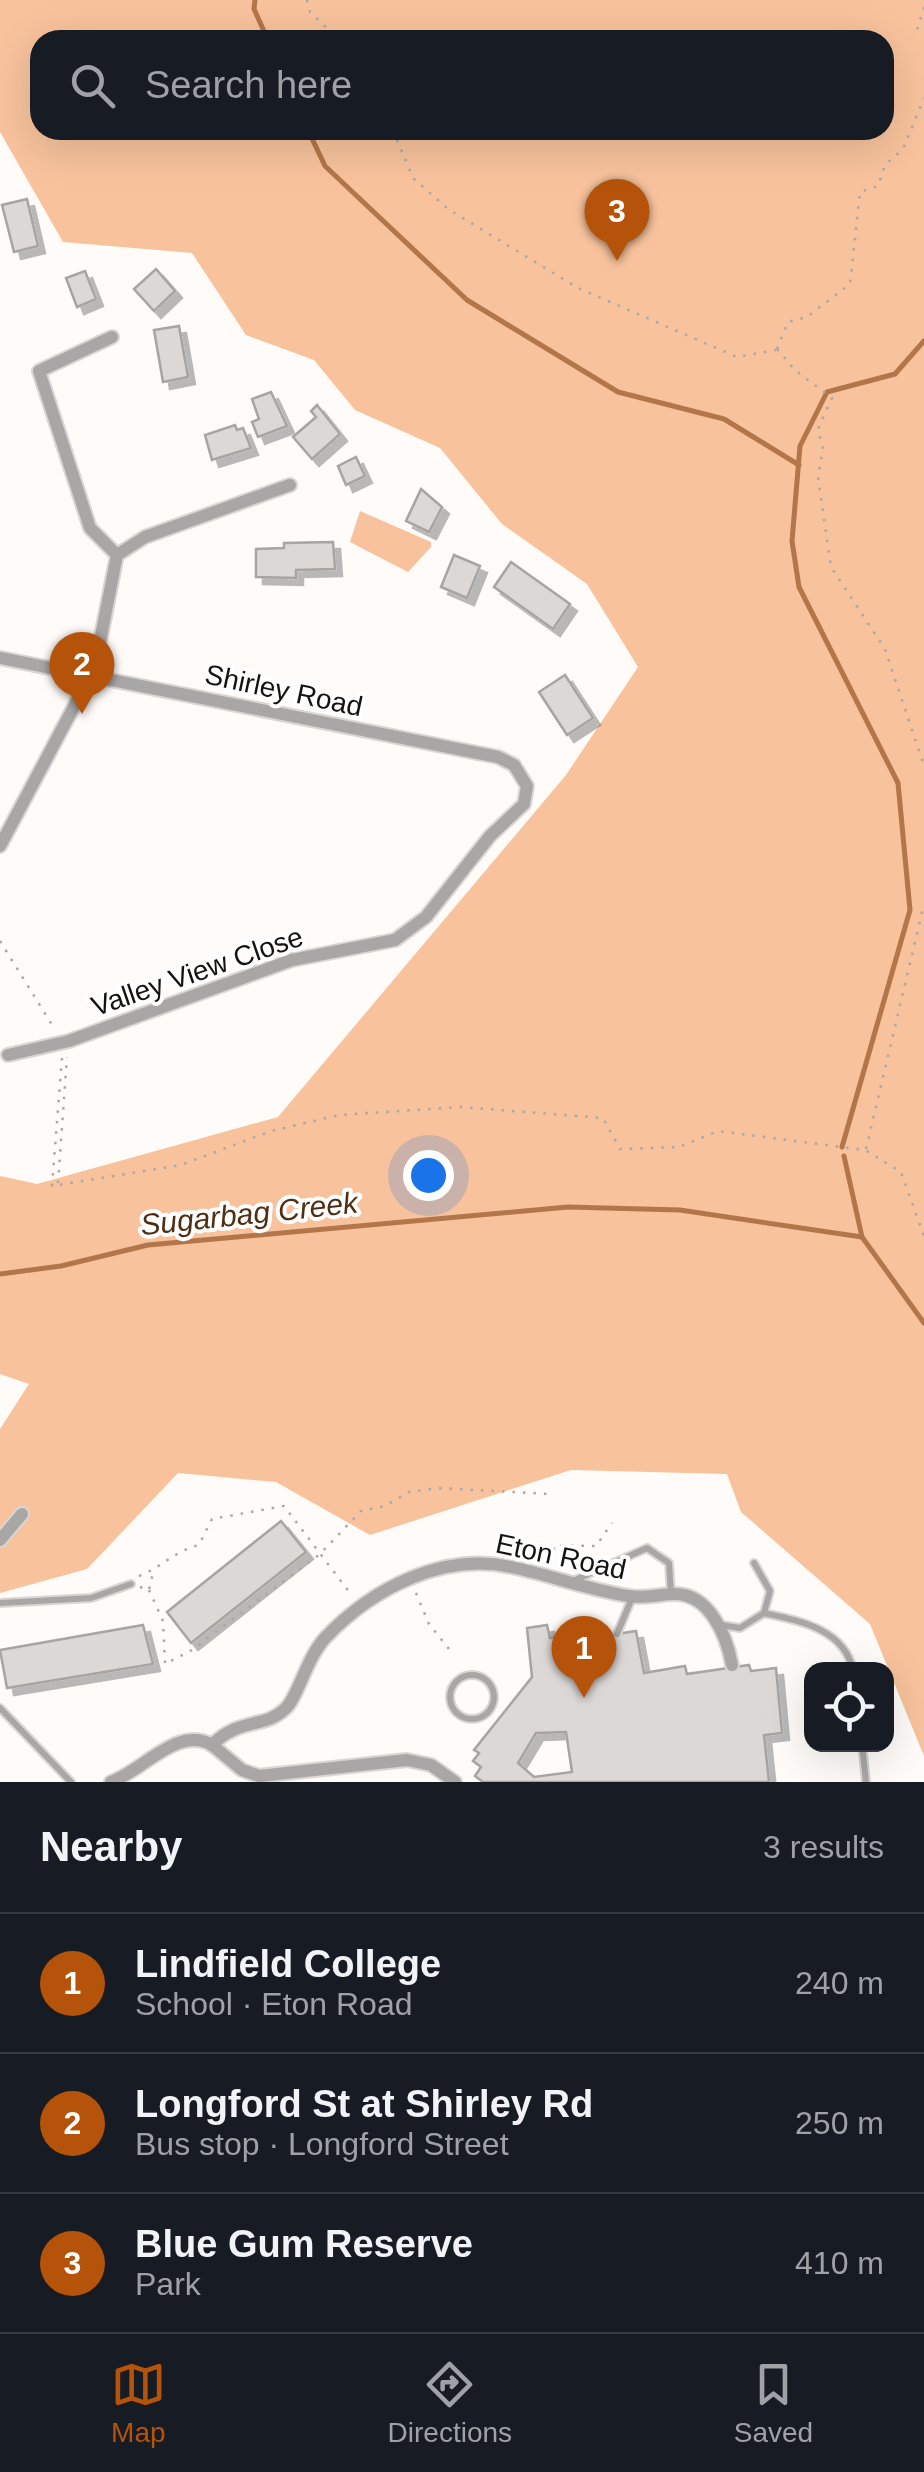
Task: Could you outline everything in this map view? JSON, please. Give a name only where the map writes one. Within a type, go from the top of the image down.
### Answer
[{"type":"street","points":[[112,337],[39,370],[90,528],[118,555]]},
{"type":"street","points":[[0,846],[95,667],[118,555],[144,537],[290,485]]},
{"type":"street","name":"Shirley Road","points":[[0,658],[498,757],[524,775],[524,804]]},
{"type":"street","name":"Valley View Close","points":[[8,1056],[66,1042],[292,960],[395,940],[426,916],[490,836],[524,804]]},
{"type":"street","points":[[0,1540],[22,1514]]},
{"type":"street","name":"Eton Road","points":[[112,1782],[134,1778],[184,1738],[194,1736],[212,1745],[236,1725],[284,1711],[301,1672],[326,1637],[375,1595],[410,1578],[480,1565],[507,1566],[632,1597],[671,1594]]},
{"type":"street","points":[[671,1594],[680,1593],[700,1604],[720,1624],[732,1665]]},
{"type":"street","points":[[212,1745],[242,1770],[260,1776],[407,1760],[431,1764],[455,1782]]},
{"type":"lane","points":[[572,1582],[646,1548],[669,1563],[671,1594]]},
{"type":"lane","points":[[720,1624],[740,1628],[764,1614],[770,1591],[754,1563]]},
{"type":"lane","points":[[0,1603],[91,1598],[131,1584]]},
{"type":"lane","points":[[617,1634],[632,1597]]},
{"type":"lane","points":[[764,1614],[824,1631],[845,1648],[850,1662]]},
{"type":"lane","points":[[471,1675],[484,1679],[494,1696],[486,1715],[473,1720],[455,1711],[450,1698],[458,1680],[471,1675]]},
{"type":"lane","points":[[0,1708],[72,1782]]},
{"type":"lane","points":[[863,1752],[866,1782]]},
{"type":"path","points":[[307,0],[310,12],[329,30]]},
{"type":"path","points":[[924,7],[917,30],[924,31]]},
{"type":"path","points":[[777,350],[788,322],[807,318],[850,284],[860,192],[878,186],[885,165],[903,149],[924,98]]},
{"type":"path","points":[[398,140],[413,178],[437,198],[578,288],[738,356],[777,350]]},
{"type":"path","points":[[777,350],[795,370],[832,398],[818,430],[824,449],[818,477],[831,567],[886,649],[924,766]]},
{"type":"path","points":[[866,1150],[924,904]]},
{"type":"path","points":[[0,940],[66,1042],[58,1185],[180,1165],[271,1130],[338,1115],[461,1108],[603,1118],[620,1149],[680,1147],[718,1131],[866,1150],[900,1172],[924,1236]]},
{"type":"path","points":[[153,1572],[149,1590],[163,1621],[165,1664],[192,1650],[320,1554],[361,1511],[385,1506],[409,1492],[454,1488],[550,1494]]},
{"type":"path","points":[[131,1584],[153,1572],[176,1550],[199,1545],[212,1519],[284,1506],[350,1592]]},
{"type":"path","points":[[547,1576],[555,1546],[596,1546],[612,1523]]},
{"type":"path","points":[[410,1578],[428,1624],[449,1649]]},
{"type":"path","points":[[131,1584],[149,1590]]},
{"type":"shaded area","points":[[0,0],[924,0],[924,1756],[894,1683],[894,1662],[886,1662],[870,1624],[741,1512],[727,1474],[571,1470],[370,1535],[276,1482],[178,1473],[87,1569],[0,1593],[0,1429],[29,1384],[0,1374],[0,1176],[37,1184],[278,1117],[566,775],[638,667],[587,584],[502,524],[440,448],[355,410],[314,360],[246,335],[192,253],[63,242],[0,132]]},
{"type":"shaded area","points":[[360,511],[431,542],[431,547],[408,572],[350,542]]},
{"type":"building","points":[[27,199],[38,246],[14,252],[2,205]]},
{"type":"building","points":[[156,269],[175,291],[154,311],[134,289]]},
{"type":"building","points":[[85,271],[96,299],[77,307],[66,278]]},
{"type":"building","points":[[179,326],[188,377],[163,382],[154,330]]},
{"type":"building","points":[[271,392],[287,426],[258,437],[252,422],[259,419],[252,399]]},
{"type":"building","points":[[317,405],[340,434],[312,459],[293,437],[316,417],[311,411]]},
{"type":"building","points":[[235,425],[237,430],[243,428],[251,448],[212,460],[205,435]]},
{"type":"building","points":[[356,457],[365,476],[346,485],[338,466]]},
{"type":"building","points":[[421,489],[442,507],[429,532],[406,521]]},
{"type":"building","points":[[333,542],[335,569],[296,570],[296,578],[256,577],[256,549],[284,548],[284,543]]},
{"type":"building","points":[[454,555],[480,566],[467,598],[441,587]]},
{"type":"building","points":[[511,562],[570,604],[553,629],[494,587]]},
{"type":"building","points":[[565,675],[593,718],[567,735],[539,692]]},
{"type":"building","points":[[281,1521],[306,1552],[191,1643],[167,1612]]},
{"type":"building","points":[[143,1625],[153,1664],[7,1688],[0,1650]]},
{"type":"building","points":[[547,1625],[550,1638],[557,1637],[558,1643],[636,1631],[644,1673],[685,1666],[687,1674],[749,1665],[751,1671],[776,1668],[782,1733],[764,1735],[769,1782],[483,1782],[475,1776],[481,1767],[473,1761],[479,1753],[474,1750],[532,1677],[527,1628]],"holes":[[[566,1732],[572,1772],[534,1777],[518,1763],[536,1733]]]},
{"type":"waterway","points":[[255,0],[254,9],[263,30]]},
{"type":"waterway","points":[[313,140],[325,166],[467,300],[618,392],[724,419],[799,465]]},
{"type":"waterway","points":[[842,1147],[910,910],[898,783],[799,587],[792,541],[800,446],[827,392],[895,374],[924,341]]},
{"type":"waterway","points":[[844,1156],[862,1237],[924,1323]]},
{"type":"waterway","name":"Sugarbag Creek","points":[[0,1274],[61,1266],[148,1245],[568,1207],[680,1210],[862,1237]]},
{"type":"place","name":"Blue Gum Reserve","points":[[617,261]]},
{"type":"place","name":"Longford St at Shirley Rd","points":[[82,714]]},
{"type":"place","name":"Lindfield College","points":[[584,1698]]}]
